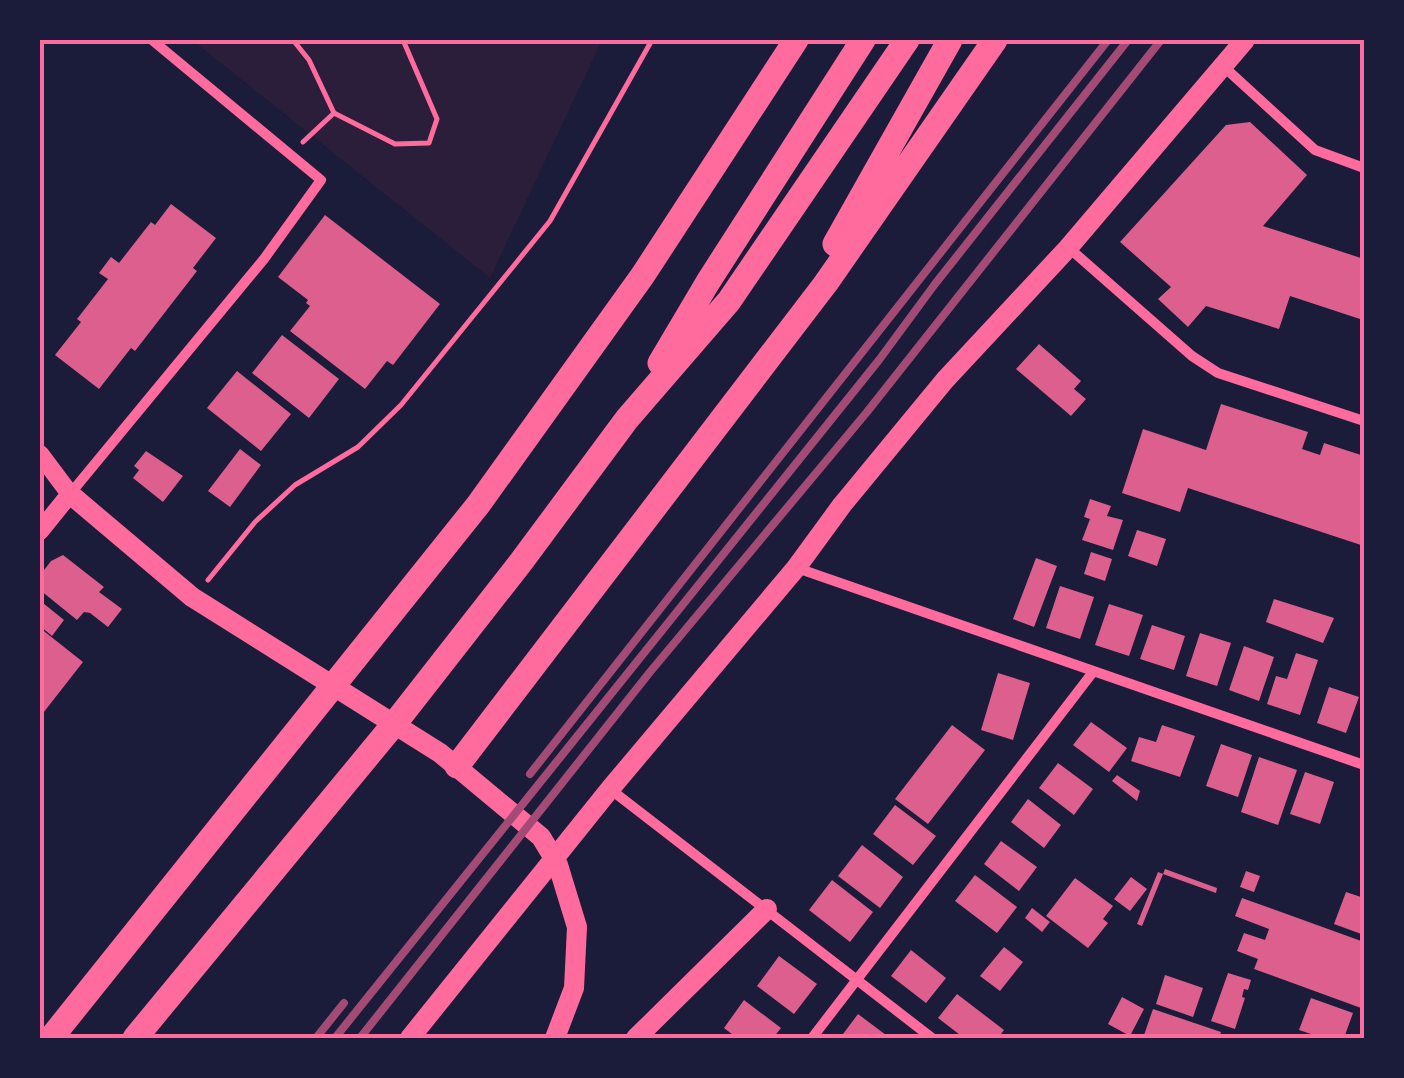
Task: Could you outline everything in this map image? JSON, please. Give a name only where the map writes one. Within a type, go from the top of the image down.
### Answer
[{"type":"highway","points":[[51,1038],[489,490],[643,275],[796,40]]},
{"type":"highway","points":[[627,419],[708,282],[863,40]]},
{"type":"highway","points":[[135,1038],[463,636],[627,419],[729,301],[907,40]]},
{"type":"highway","points":[[780,345],[950,40]]},
{"type":"highway","points":[[457,766],[780,345],[994,40]]},
{"type":"main road","points":[[410,1038],[945,380],[1068,248],[1245,40]]},
{"type":"main road","points":[[70,494],[192,597],[457,766],[541,836],[558,865],[578,926],[577,970],[555,1038]]},
{"type":"main road","points":[[636,1038],[767,908]]},
{"type":"street","points":[[40,531],[264,259],[321,180],[152,40]]},
{"type":"street","points":[[1222,66],[1315,150],[1364,168]]},
{"type":"street","points":[[1068,248],[1192,356],[1218,373],[1364,420]]},
{"type":"street","points":[[40,454],[70,494]]},
{"type":"street","points":[[796,568],[1364,765]]},
{"type":"street","points":[[812,1038],[1093,672]]},
{"type":"street","points":[[610,789],[932,1038]]},
{"type":"path","points":[[293,40],[309,60],[334,113],[395,144],[429,144],[437,120],[402,40]]},
{"type":"path","points":[[207,581],[254,522],[295,485],[358,447],[401,405],[550,220],[652,40]]},
{"type":"path","points":[[290,154],[334,113]]},
{"type":"shaded area","points":[[192,40],[602,40],[490,278]]},
{"type":"building","points":[[1250,122],[1307,175],[1263,226],[1364,259],[1364,308],[1360,319],[1290,296],[1279,329],[1206,306],[1188,327],[1158,299],[1171,287],[1120,242],[1226,125]]},
{"type":"building","points":[[171,204],[216,238],[193,268],[197,271],[135,351],[131,348],[99,389],[55,355],[108,279],[99,273],[111,257],[119,263],[151,222],[155,225]]},
{"type":"building","points":[[325,215],[440,304],[393,365],[387,361],[365,389],[290,331],[310,306],[308,300],[278,277]]},
{"type":"building","points":[[282,335],[339,379],[309,418],[252,373]]},
{"type":"building","points":[[1039,344],[1081,381],[1074,389],[1086,399],[1071,416],[1016,369]]},
{"type":"building","points":[[237,371],[291,414],[261,451],[207,408]]},
{"type":"building","points":[[1221,404],[1308,432],[1302,449],[1320,455],[1324,443],[1364,456],[1364,546],[1188,488],[1180,512],[1122,493],[1143,429],[1206,450]]},
{"type":"building","points":[[240,449],[261,465],[230,507],[208,491]]},
{"type":"building","points":[[146,451],[183,476],[163,502],[133,478],[139,470],[134,466]]},
{"type":"building","points":[[1090,499],[1111,506],[1107,516],[1123,520],[1113,550],[1082,540],[1090,519],[1084,517]]},
{"type":"building","points":[[1137,530],[1166,539],[1157,566],[1128,556]]},
{"type":"building","points":[[1091,552],[1112,559],[1105,581],[1084,574]]},
{"type":"building","points":[[63,555],[104,587],[99,592],[122,609],[108,627],[90,613],[84,612],[77,620],[40,590],[41,574],[51,561]]},
{"type":"building","points":[[1036,558],[1057,566],[1034,627],[1013,619]]},
{"type":"building","points":[[1060,586],[1094,597],[1080,639],[1046,628]]},
{"type":"building","points":[[1274,599],[1334,618],[1323,643],[1266,622]]},
{"type":"building","points":[[43,603],[64,620],[52,636],[40,626]]},
{"type":"building","points":[[1109,604],[1143,615],[1129,656],[1095,645]]},
{"type":"building","points":[[1152,625],[1185,636],[1174,670],[1140,659]]},
{"type":"building","points":[[40,628],[83,662],[40,717]]},
{"type":"building","points":[[1200,633],[1231,643],[1217,686],[1186,676]]},
{"type":"building","points":[[1244,646],[1274,657],[1259,701],[1229,690]]},
{"type":"building","points":[[1296,653],[1318,660],[1300,715],[1267,704],[1276,676],[1287,679]]},
{"type":"building","points":[[998,673],[1030,683],[1013,740],[981,730]]},
{"type":"building","points":[[1329,687],[1359,697],[1346,733],[1317,723]]},
{"type":"building","points":[[1091,722],[1127,748],[1109,772],[1073,745]]},
{"type":"building","points":[[952,725],[985,750],[928,824],[895,799]]},
{"type":"building","points":[[1162,725],[1195,736],[1180,777],[1131,761],[1139,737],[1156,742]]},
{"type":"building","points":[[1221,744],[1252,755],[1238,797],[1206,786]]},
{"type":"building","points":[[1259,757],[1297,770],[1278,825],[1241,812]]},
{"type":"building","points":[[1058,763],[1093,789],[1074,815],[1039,788]]},
{"type":"building","points":[[1305,772],[1334,782],[1320,824],[1290,814]]},
{"type":"building","points":[[1117,775],[1140,791],[1137,801],[1112,781]]},
{"type":"building","points":[[1028,799],[1061,825],[1044,848],[1011,822]]},
{"type":"building","points":[[895,805],[936,836],[913,865],[873,834]]},
{"type":"building","points":[[1001,841],[1037,867],[1019,891],[984,864]]},
{"type":"building","points":[[862,845],[903,877],[880,908],[838,876]]},
{"type":"building","points":[[1165,869],[1217,888],[1216,893],[1163,874]]},
{"type":"building","points":[[1246,871],[1260,876],[1254,892],[1240,887]]},
{"type":"building","points":[[1158,872],[1163,874],[1142,926],[1137,924]]},
{"type":"building","points":[[975,875],[1017,907],[997,933],[955,901]]},
{"type":"building","points":[[1131,877],[1147,889],[1130,911],[1114,899]]},
{"type":"building","points":[[1075,878],[1113,906],[1103,919],[1108,923],[1088,948],[1046,916]]},
{"type":"building","points":[[832,880],[873,912],[850,942],[809,910]]},
{"type":"building","points":[[1346,892],[1364,898],[1364,935],[1334,924]]},
{"type":"building","points":[[1242,898],[1364,942],[1361,1008],[1254,969],[1258,959],[1237,951],[1244,933],[1265,940],[1269,929],[1235,916]]},
{"type":"building","points":[[1032,908],[1050,922],[1042,932],[1025,918]]},
{"type":"building","points":[[1004,947],[1023,962],[1000,991],[980,976]]},
{"type":"building","points":[[911,950],[946,978],[926,1003],[891,976]]},
{"type":"building","points":[[779,956],[817,984],[794,1014],[757,986]]},
{"type":"building","points":[[1228,973],[1251,980],[1248,990],[1244,989],[1235,1029],[1211,1021]]},
{"type":"building","points":[[1165,975],[1203,988],[1193,1017],[1156,1004]]},
{"type":"building","points":[[957,994],[1004,1030],[998,1038],[964,1038],[938,1018]]},
{"type":"building","points":[[1122,997],[1144,1009],[1130,1036],[1108,1024]]},
{"type":"building","points":[[1311,998],[1353,1013],[1344,1038],[1323,1038],[1299,1030]]},
{"type":"building","points":[[744,1000],[781,1028],[773,1038],[737,1038],[724,1028]]},
{"type":"building","points":[[1153,1009],[1221,1032],[1219,1038],[1143,1038]]},
{"type":"building","points":[[858,1014],[890,1038],[840,1038]]},
{"type":"railway","points":[[530,774],[1108,40]]},
{"type":"railway","points":[[335,1038],[879,360],[1128,40]]},
{"type":"railway","points":[[360,1038],[650,672],[867,412],[1161,40]]},
{"type":"railway","points":[[316,1038],[344,1003]]}]
